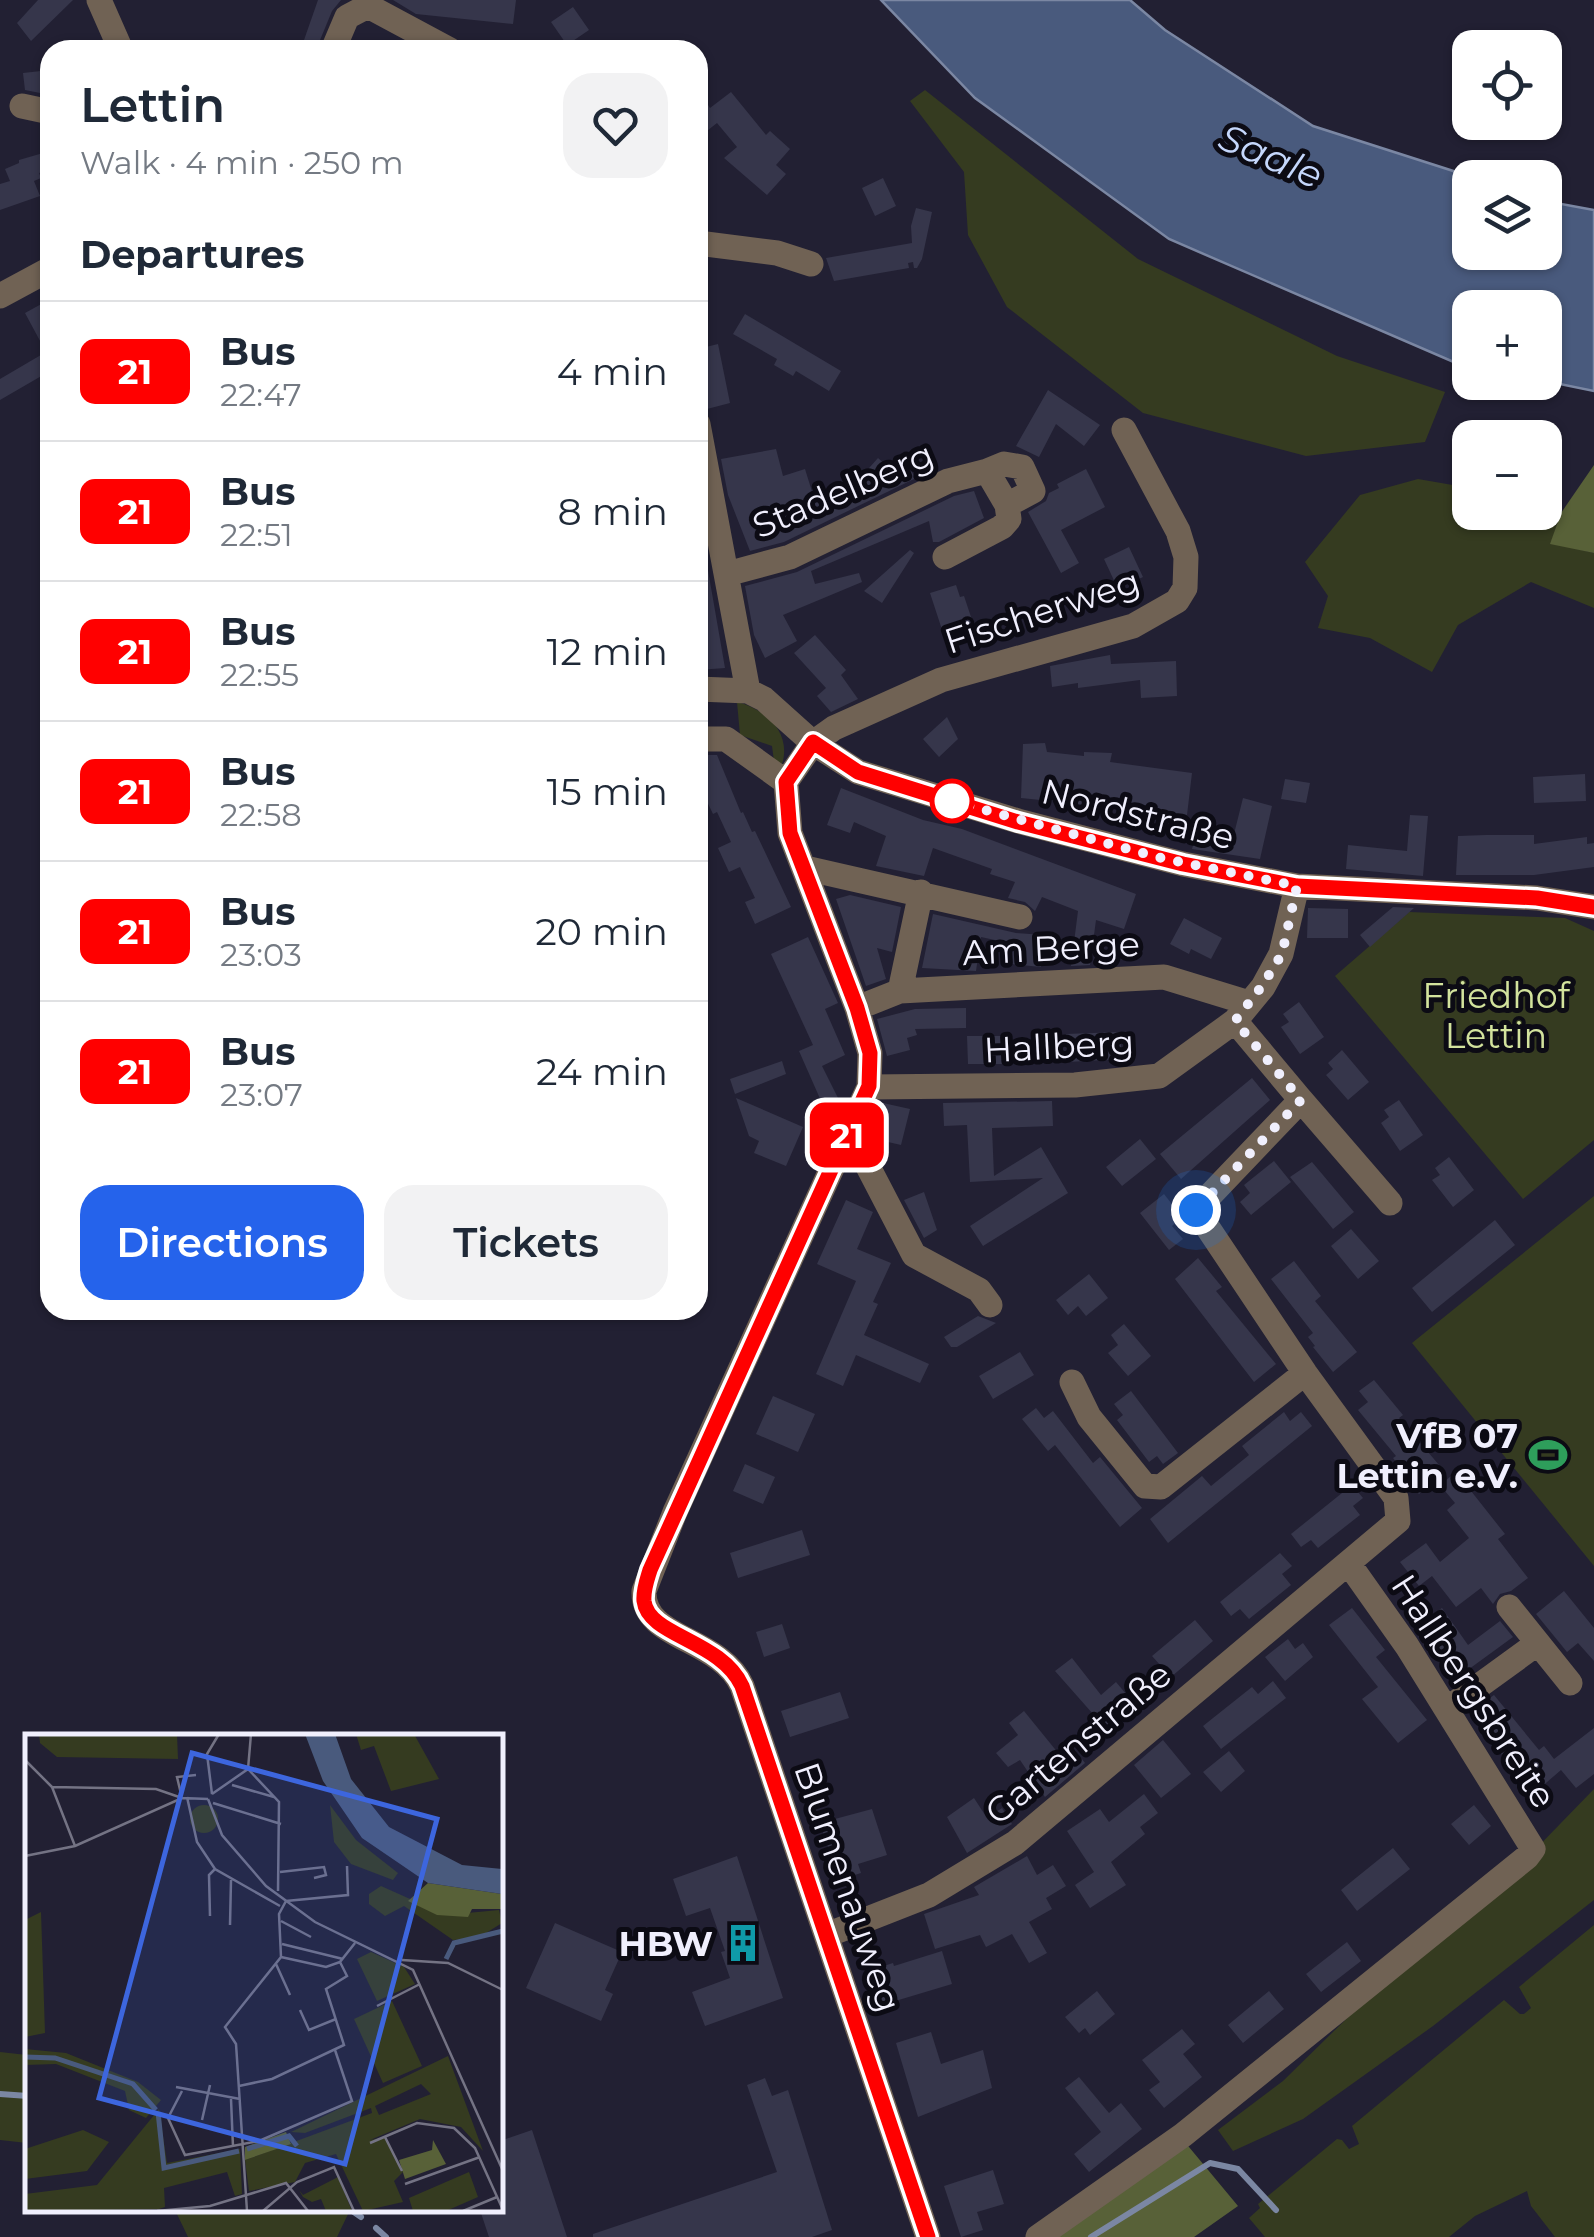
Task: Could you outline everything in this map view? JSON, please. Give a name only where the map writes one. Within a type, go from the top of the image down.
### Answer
[{"type":"street","points":[[100,0],[117,40]]},
{"type":"street","points":[[337,40],[347,17],[368,3],[433,40]]},
{"type":"street","points":[[22,106],[40,110]]},
{"type":"street","points":[[708,243],[778,253],[811,264]]},
{"type":"street","points":[[4,284],[40,279]]},
{"type":"street","name":"Fischerweg","points":[[813,742],[834,728],[941,680],[1133,626],[1177,601],[1184,588],[1186,558],[1178,531],[1124,430]]},
{"type":"street","name":"Stadelberg","points":[[726,574],[790,557],[948,481],[987,471],[1006,505],[1008,519],[945,557]]},
{"type":"street","points":[[708,478],[748,692],[708,690]]},
{"type":"street","name":"Nordstraße","points":[[748,692],[764,699],[813,742],[858,772],[1018,822],[1183,864],[1297,886],[1537,898],[1594,907]]},
{"type":"street","points":[[708,739],[726,739],[786,782]]},
{"type":"street","points":[[813,742],[786,782],[790,833],[857,1008],[870,1053],[869,1086],[850,1130],[914,1256],[979,1290],[990,1305]]},
{"type":"street","points":[[805,868],[1020,917]]},
{"type":"street","name":"Hallberg","points":[[869,1086],[1075,1085],[1159,1076],[1242,1012],[1282,954],[1297,886]]},
{"type":"street","points":[[900,990],[921,892]]},
{"type":"street","name":"Am Berge","points":[[857,1008],[900,990],[1164,977],[1242,1012]]},
{"type":"street","points":[[1242,1012],[1268,1062],[1390,1203]]},
{"type":"street","name":"Hallbergsbreite","points":[[1038,2237],[1211,2112],[1533,1849],[1407,1646],[1350,1564],[1398,1521],[1396,1498],[1305,1374],[1196,1210],[1301,1100]]},
{"type":"street","name":"Blumenauweg","points":[[850,1130],[656,1555],[644,1603],[650,1617],[662,1627],[708,1648],[735,1672],[928,2237]]},
{"type":"street","points":[[1072,1382],[1089,1417],[1145,1486],[1162,1487],[1305,1374]]},
{"type":"street","name":"Gartenstraße","points":[[827,1935],[929,1896],[1015,1842],[1350,1564]]},
{"type":"street","points":[[1510,1607],[1570,1683]]},
{"type":"street","points":[[1446,1710],[1538,1643]]},
{"type":"green space","points":[[925,90],[1138,259],[1337,356],[1445,392],[1425,442],[1306,456],[1143,413],[1007,307],[968,235],[964,172],[910,101]]},
{"type":"green space","points":[[1594,465],[1594,553],[1550,544],[1555,530],[1562,530],[1562,512]]},
{"type":"green space","points":[[1418,479],[1452,485],[1452,530],[1555,530],[1551,543],[1594,553],[1594,608],[1531,582],[1458,625],[1432,672],[1370,638],[1318,628],[1328,596],[1305,562],[1360,495]]},
{"type":"green space","points":[[737,702],[758,710],[774,724],[783,742],[782,764],[774,761],[772,746],[740,735]]},
{"type":"green space","name":"Friedhof Lettin","points":[[1409,912],[1565,918],[1594,931],[1594,1140],[1523,1199],[1335,976]]},
{"type":"green space","name":"VfB 07 Lettin e.V.","points":[[1594,1196],[1594,1566],[1412,1343]]},
{"type":"green space","points":[[1594,1789],[1594,1900],[1433,2026],[1303,2119],[1233,2151],[1218,2130],[1283,2081],[1385,1981],[1527,1858]]},
{"type":"green space","points":[[1594,1925],[1594,2237],[1555,2237],[1531,2206],[1527,2191],[1475,2216],[1449,2237],[1265,2237],[1249,2218],[1260,2208],[1258,2204],[1337,2139],[1349,2149],[1359,2144],[1352,2126],[1504,2000],[1524,2014],[1531,2008],[1519,1987]]},
{"type":"green space","points":[[0,2052],[25,2055],[25,2143],[0,2140]]},
{"type":"green space","points":[[1184,2141],[1238,2206],[1194,2237],[1050,2237]]},
{"type":"green space","points":[[176,2212],[349,2212],[337,2237],[188,2237]]},
{"type":"water","name":"Saale","points":[[881,0],[1130,0],[1165,30],[1313,126],[1452,171],[1452,270],[1562,270],[1562,204],[1594,210],[1594,391],[1562,384],[1562,290],[1452,290],[1452,361],[1169,239],[975,98]]},
{"type":"building","points":[[38,0],[73,0],[31,41],[17,23]]},
{"type":"building","points":[[318,0],[341,0],[320,40],[304,40]]},
{"type":"building","points":[[393,0],[516,0],[513,24],[416,14]]},
{"type":"building","points":[[573,7],[589,30],[574,40],[564,40],[551,22]]},
{"type":"building","points":[[40,71],[40,93],[25,90],[23,73]]},
{"type":"building","points":[[731,92],[766,135],[770,131],[790,149],[776,165],[786,174],[767,195],[724,158],[737,147],[717,123],[708,130],[708,105],[710,108]]},
{"type":"building","points":[[40,154],[40,178],[34,181],[40,196],[0,210],[0,184],[10,181],[5,169]]},
{"type":"building","points":[[883,178],[896,206],[875,216],[862,188]]},
{"type":"building","points":[[916,208],[932,212],[917,268],[913,262],[908,263],[909,268],[834,281],[826,258],[912,243]]},
{"type":"building","points":[[40,305],[40,341],[25,313]]},
{"type":"building","points":[[745,314],[841,371],[829,391],[796,371],[793,376],[774,365],[777,359],[733,334]]},
{"type":"building","points":[[718,344],[730,403],[708,409],[708,346]]},
{"type":"building","points":[[40,356],[40,377],[0,400],[0,379]]},
{"type":"building","points":[[1048,390],[1100,425],[1084,446],[1056,424],[1039,457],[1016,446]]},
{"type":"building","points":[[776,449],[783,476],[805,469],[814,498],[848,478],[853,486],[878,458],[900,478],[911,471],[916,478],[784,542],[750,551],[728,495],[721,459]]},
{"type":"building","points":[[1086,469],[1105,507],[1061,530],[1079,563],[1061,573],[1028,512],[1046,501],[1049,493],[1059,488],[1057,484]]},
{"type":"building","points":[[974,491],[984,518],[939,542],[933,542],[929,521],[811,571],[815,584],[859,573],[862,582],[783,615],[797,641],[765,658],[754,635],[745,586],[797,572],[954,496]]},
{"type":"building","points":[[1129,547],[1143,577],[1118,589],[1104,559]]},
{"type":"building","points":[[910,550],[914,553],[882,603],[864,591]]},
{"type":"building","points":[[708,570],[725,668],[708,669]]},
{"type":"building","points":[[956,585],[960,597],[964,596],[978,638],[948,648],[930,593]]},
{"type":"building","points":[[815,635],[846,670],[841,675],[858,699],[831,712],[817,696],[826,688],[794,653]]},
{"type":"building","points":[[1110,655],[1111,664],[1176,661],[1177,696],[1141,698],[1140,680],[1078,688],[1078,683],[1052,687],[1050,666]]},
{"type":"building","points":[[947,717],[958,739],[939,757],[923,739]]},
{"type":"building","points":[[1045,743],[1047,752],[1084,756],[1084,752],[1112,753],[1110,762],[1192,773],[1187,815],[1021,798],[1023,744]]},
{"type":"building","points":[[708,755],[717,755],[741,813],[755,831],[791,907],[755,924],[745,902],[755,898],[740,867],[729,872],[718,848],[731,842],[717,812],[713,814],[708,804]]},
{"type":"building","points":[[1585,774],[1586,801],[1534,803],[1533,777]]},
{"type":"building","points":[[1285,779],[1310,783],[1306,803],[1281,799]]},
{"type":"building","points":[[841,788],[1136,894],[1124,929],[1096,920],[1090,965],[1071,966],[1078,911],[1042,897],[1035,911],[1025,902],[1008,898],[1015,882],[990,874],[992,869],[933,848],[924,876],[876,866],[886,836],[854,822],[850,833],[827,825]]},
{"type":"building","points":[[1243,798],[1272,806],[1260,859],[1192,849],[1198,828],[1233,838]]},
{"type":"building","points":[[1410,815],[1428,816],[1423,876],[1346,869],[1348,845],[1407,851]]},
{"type":"building","points":[[1534,835],[1534,844],[1587,837],[1587,844],[1594,843],[1594,867],[1534,875],[1456,875],[1458,836]]},
{"type":"building","points":[[850,895],[901,907],[892,952],[877,948],[886,979],[866,986],[836,899]]},
{"type":"building","points":[[1393,907],[1414,908],[1370,947],[1360,935]]},
{"type":"building","points":[[1308,908],[1348,909],[1348,938],[1307,938]]},
{"type":"building","points":[[933,914],[1016,933],[1044,935],[1041,967],[1011,964],[1013,944],[981,937],[976,971],[922,968]]},
{"type":"building","points":[[1184,918],[1222,938],[1211,959],[1170,944]]},
{"type":"building","points":[[808,937],[838,1003],[825,1009],[845,1055],[822,1066],[838,1098],[839,1109],[829,1119],[799,1051],[813,1045],[771,954]]},
{"type":"building","points":[[1299,1002],[1324,1037],[1300,1054],[1281,1027],[1289,1022],[1283,1014]]},
{"type":"building","points":[[966,1008],[966,1028],[915,1029],[917,1035],[907,1038],[910,1050],[887,1056],[877,1019],[915,1009]]},
{"type":"building","points":[[1120,1032],[1122,1059],[1067,1062],[1066,1034]]},
{"type":"building","points":[[967,1036],[1002,1036],[1002,1064],[968,1064]]},
{"type":"building","points":[[1342,1050],[1369,1082],[1348,1100],[1326,1075],[1333,1069],[1328,1063]]},
{"type":"building","points":[[782,1061],[786,1074],[735,1094],[730,1079]]},
{"type":"building","points":[[1252,1078],[1270,1100],[1181,1179],[1160,1154]]},
{"type":"building","points":[[736,1098],[803,1127],[786,1166],[754,1153],[759,1141],[749,1136]]},
{"type":"building","points":[[1399,1100],[1423,1135],[1400,1151],[1381,1123],[1389,1117],[1384,1110]]},
{"type":"building","points":[[1052,1101],[1053,1126],[992,1128],[994,1176],[1041,1147],[1068,1193],[983,1246],[970,1226],[1043,1178],[970,1182],[967,1125],[944,1126],[943,1103]]},
{"type":"building","points":[[883,1103],[910,1109],[901,1145],[875,1139]]},
{"type":"building","points":[[1140,1139],[1156,1159],[1122,1186],[1106,1167]]},
{"type":"building","points":[[1449,1157],[1474,1190],[1453,1207],[1432,1180],[1440,1175],[1435,1168]]},
{"type":"building","points":[[1274,1161],[1291,1182],[1251,1215],[1240,1202],[1250,1193],[1244,1185]]},
{"type":"building","points":[[1312,1162],[1354,1212],[1333,1229],[1290,1177]]},
{"type":"building","points":[[924,1192],[937,1230],[924,1238],[904,1200]]},
{"type":"building","points":[[1164,1194],[1182,1217],[1172,1226],[1183,1239],[1169,1250],[1140,1213]]},
{"type":"building","points":[[846,1200],[873,1212],[857,1249],[891,1263],[873,1302],[878,1304],[864,1335],[929,1364],[920,1383],[856,1355],[843,1386],[816,1374],[856,1281],[817,1264]]},
{"type":"building","points":[[1495,1220],[1515,1245],[1432,1312],[1412,1288]]},
{"type":"building","points":[[1351,1229],[1379,1261],[1358,1279],[1331,1246]]},
{"type":"building","points":[[1198,1258],[1222,1287],[1216,1291],[1276,1364],[1254,1382],[1175,1279]]},
{"type":"building","points":[[1294,1261],[1321,1296],[1315,1301],[1357,1352],[1333,1372],[1313,1347],[1308,1337],[1313,1333],[1271,1279]]},
{"type":"building","points":[[1089,1274],[1108,1298],[1086,1316],[1078,1306],[1068,1315],[1056,1300]]},
{"type":"building","points":[[978,1316],[996,1323],[951,1347],[944,1337]]},
{"type":"building","points":[[1124,1324],[1151,1356],[1128,1376],[1108,1353],[1118,1345],[1111,1335]]},
{"type":"building","points":[[1020,1352],[1034,1375],[993,1399],[979,1376]]},
{"type":"building","points":[[1374,1380],[1403,1415],[1399,1418],[1445,1472],[1419,1494],[1398,1470],[1401,1468],[1393,1458],[1396,1456],[1358,1410],[1368,1402],[1359,1391]]},
{"type":"building","points":[[1131,1391],[1178,1453],[1163,1464],[1157,1456],[1149,1462],[1117,1420],[1123,1415],[1114,1404]]},
{"type":"building","points":[[773,1396],[815,1414],[798,1452],[756,1434]]},
{"type":"building","points":[[1036,1408],[1044,1418],[1053,1411],[1093,1463],[1100,1457],[1142,1508],[1120,1527],[1055,1445],[1048,1451],[1022,1419]]},
{"type":"building","points":[[1284,1412],[1290,1421],[1301,1412],[1312,1426],[1168,1543],[1150,1519],[1202,1476],[1211,1486],[1249,1455],[1242,1446]]},
{"type":"building","points":[[745,1464],[775,1477],[763,1504],[733,1491]]},
{"type":"building","points":[[1456,1472],[1505,1534],[1498,1539],[1528,1578],[1500,1594],[1493,1604],[1481,1588],[1456,1607],[1432,1576],[1419,1586],[1400,1562],[1426,1543],[1440,1562],[1469,1538],[1447,1510],[1455,1503],[1440,1485]]},
{"type":"building","points":[[1352,1485],[1363,1498],[1353,1506],[1360,1515],[1318,1548],[1311,1540],[1301,1547],[1291,1534]]},
{"type":"building","points":[[802,1530],[810,1555],[738,1578],[730,1553]]},
{"type":"building","points":[[1280,1553],[1292,1566],[1282,1574],[1291,1585],[1249,1619],[1240,1609],[1231,1616],[1220,1602]]},
{"type":"building","points":[[1564,1591],[1594,1628],[1594,1661],[1578,1643],[1567,1652],[1536,1614]]},
{"type":"building","points":[[1352,1608],[1385,1650],[1376,1657],[1427,1720],[1398,1743],[1362,1699],[1378,1687],[1329,1625]]},
{"type":"building","points":[[1442,1608],[1468,1645],[1500,1621],[1513,1637],[1454,1680],[1415,1626]]},
{"type":"building","points":[[1195,1620],[1213,1641],[1171,1677],[1152,1656]]},
{"type":"building","points":[[782,1624],[790,1648],[764,1657],[756,1632]]},
{"type":"building","points":[[1288,1639],[1295,1649],[1303,1643],[1313,1657],[1285,1681],[1265,1657]]},
{"type":"building","points":[[1072,1658],[1101,1695],[1116,1682],[1137,1707],[1108,1731],[1055,1671]]},
{"type":"building","points":[[1273,1681],[1286,1698],[1221,1749],[1203,1726],[1252,1687],[1258,1694]]},
{"type":"building","points":[[840,1692],[849,1718],[790,1737],[781,1711]]},
{"type":"building","points":[[1494,1695],[1539,1750],[1544,1746],[1554,1759],[1594,1728],[1594,1774],[1576,1788],[1561,1770],[1532,1795],[1470,1712]]},
{"type":"building","points":[[1024,1711],[1063,1759],[1075,1750],[1085,1763],[1045,1797],[1020,1760],[1008,1767],[996,1753],[1018,1735],[1009,1723]]},
{"type":"building","points":[[1163,1740],[1191,1774],[1161,1798],[1134,1765]]},
{"type":"building","points":[[1229,1751],[1245,1771],[1221,1792],[1203,1772]]},
{"type":"building","points":[[1144,1794],[1158,1813],[1140,1827],[1145,1834],[1111,1862],[1126,1885],[1090,1908],[1075,1885],[1094,1872],[1067,1831],[1100,1809],[1109,1822]]},
{"type":"building","points":[[974,1798],[987,1818],[1002,1808],[1012,1824],[967,1853],[947,1817]]},
{"type":"building","points":[[1474,1805],[1491,1826],[1469,1845],[1451,1824]]},
{"type":"building","points":[[872,1809],[887,1855],[858,1864],[861,1873],[839,1880],[820,1823]]},
{"type":"building","points":[[1393,1848],[1410,1869],[1357,1911],[1341,1890]]},
{"type":"building","name":"HBW","points":[[737,1856],[783,1998],[705,2026],[692,1992],[730,1978],[721,1952],[725,1951],[710,1908],[686,1916],[673,1879]]},
{"type":"building","points":[[1027,1856],[1037,1875],[1053,1865],[1066,1886],[1046,1898],[1052,1909],[1029,1922],[1047,1953],[1029,1963],[1012,1934],[986,1947],[980,1935],[935,1949],[924,1914],[979,1895],[974,1887]]},
{"type":"building","points":[[555,1923],[622,1952],[605,1990],[613,1994],[601,2021],[526,1988]]},
{"type":"building","points":[[1347,1942],[1361,1961],[1321,1992],[1306,1974]]},
{"type":"building","points":[[942,1951],[952,1984],[882,2005],[871,1970]]},
{"type":"building","points":[[1097,1991],[1115,2014],[1090,2035],[1085,2028],[1079,2033],[1065,2017]]},
{"type":"building","points":[[1269,1991],[1284,2009],[1243,2043],[1228,2025]]},
{"type":"building","points":[[1182,2029],[1195,2044],[1183,2054],[1202,2077],[1164,2108],[1149,2090],[1160,2082],[1142,2060]]},
{"type":"building","points":[[931,2032],[941,2064],[983,2050],[992,2088],[918,2117],[896,2043]]},
{"type":"building","points":[[1079,2077],[1109,2113],[1121,2103],[1142,2129],[1089,2172],[1074,2154],[1101,2132],[1065,2088]]},
{"type":"building","points":[[765,2078],[772,2096],[788,2090],[832,2230],[812,2237],[593,2237],[777,2172],[747,2085]]},
{"type":"building","points":[[532,2130],[567,2237],[489,2237],[481,2212],[502,2212],[502,2140]]},
{"type":"building","points":[[993,2170],[1004,2204],[977,2212],[983,2230],[961,2237],[944,2186]]},
{"type":"waterway","points":[[0,2094],[25,2096]]},
{"type":"waterway","points":[[1091,2237],[1210,2163],[1238,2169],[1276,2210]]},
{"type":"waterway","points":[[354,2212],[361,2217]]},
{"type":"waterway","points":[[376,2228],[386,2237]]},
{"type":"bus line","name":"21","points":[[928,2237],[742,1686],[727,1662],[708,1648],[662,1627],[650,1617],[644,1603],[650,1570],[869,1086],[870,1053],[857,1008],[790,833],[786,782],[813,742],[858,772],[1018,822],[1183,864],[1297,886],[1537,898],[1594,907]]},
{"type":"place","name":"VfB 07 Lettin e.V.","points":[[1548,1455]]},
{"type":"place","name":"HBW","points":[[743,1943]]},
{"type":"route","points":[[952,801],[1183,864],[1297,886],[1282,954],[1235,1021],[1301,1100],[1196,1210]]}]
